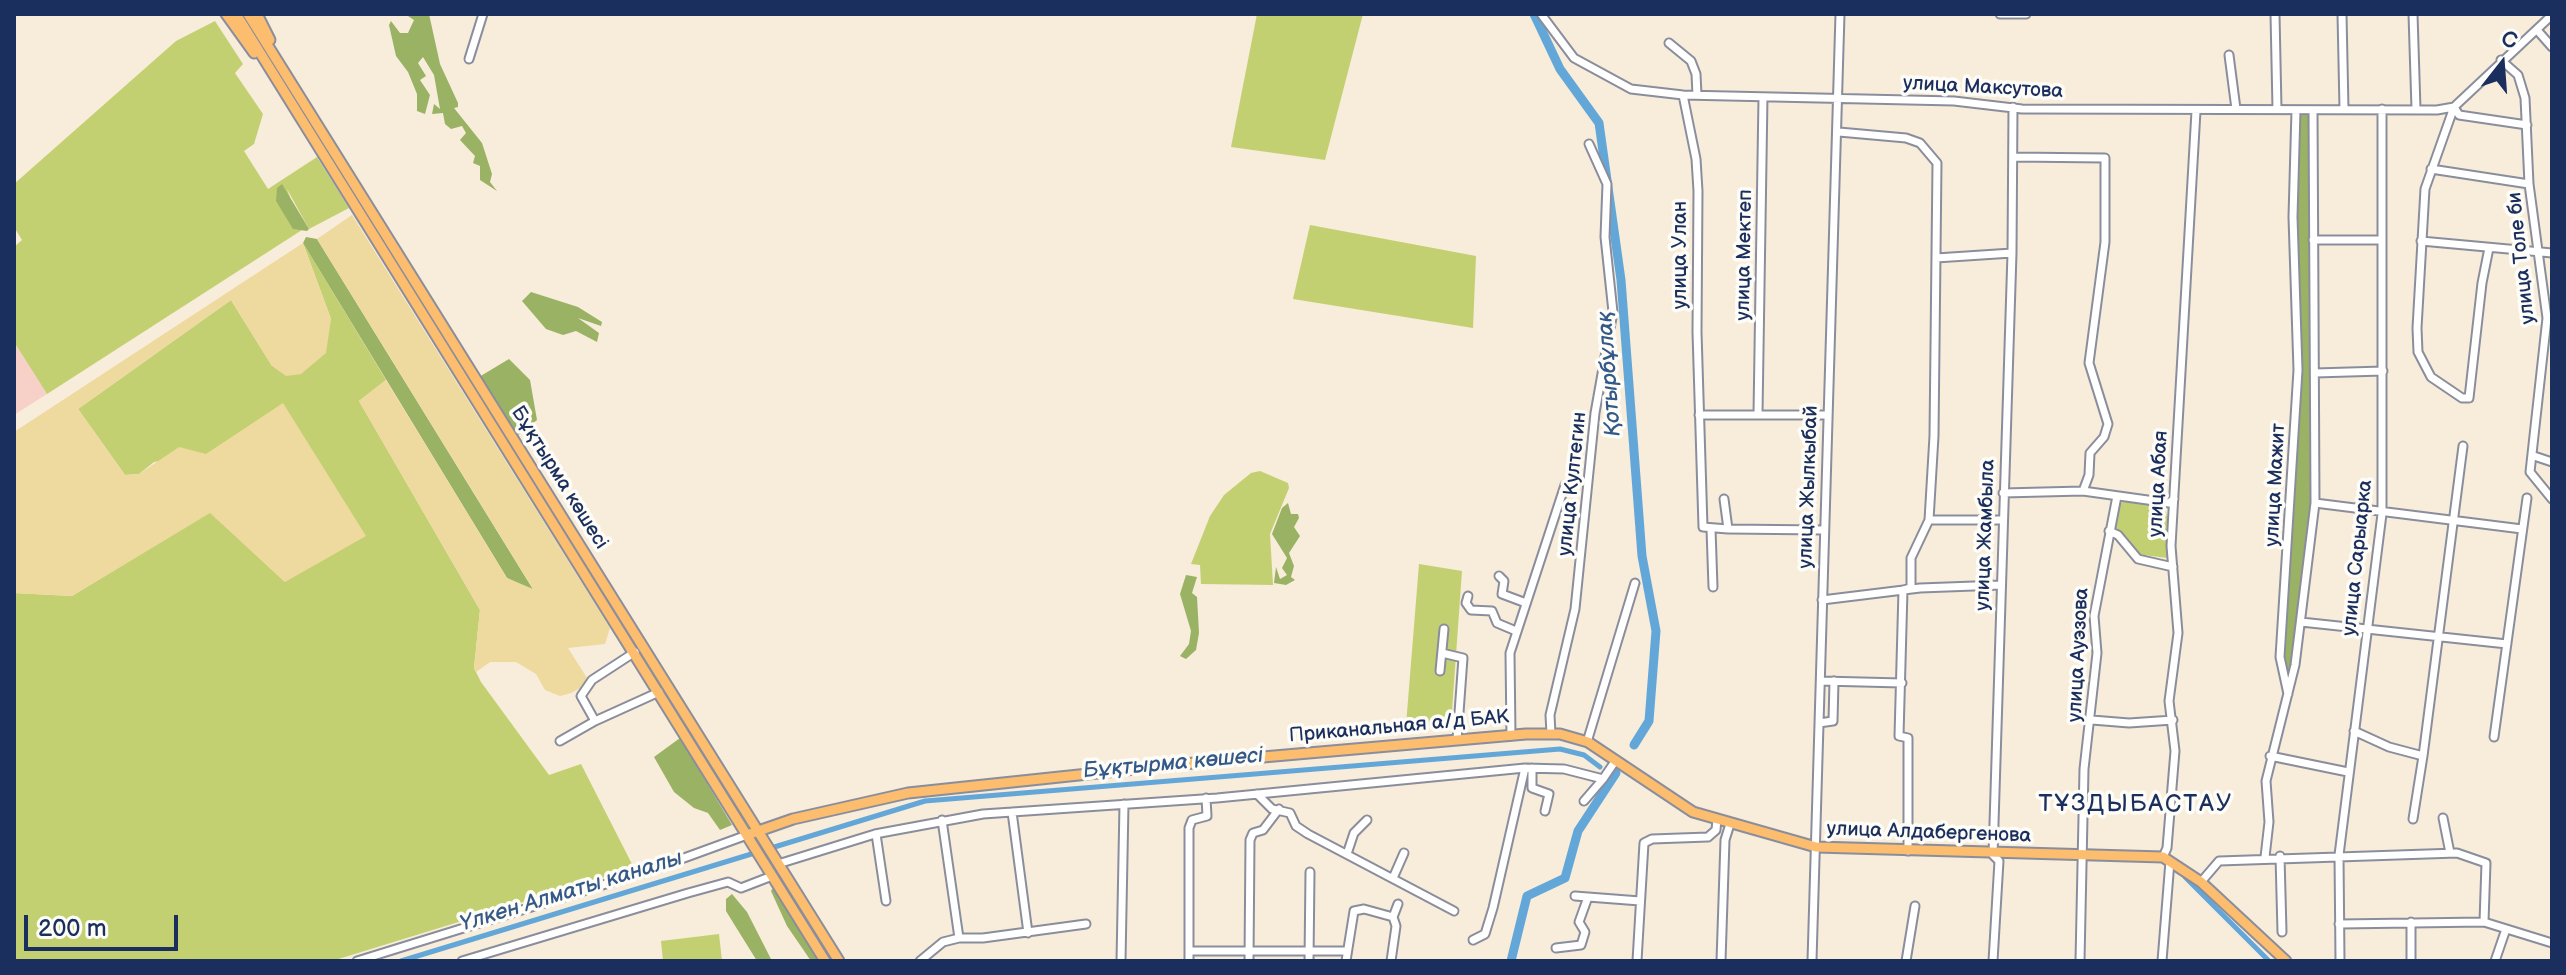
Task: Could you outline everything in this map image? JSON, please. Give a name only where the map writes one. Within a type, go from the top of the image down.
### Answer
[{"type":"main road","points":[[226,14],[276,80]]},
{"type":"main road","name":"Бұқтырма көшесі","points":[[236,14],[839,961]]},
{"type":"main road","name":"Бұқтырма көшесі","points":[[248,14],[382,239]]},
{"type":"main road","points":[[257,14],[289,79]]},
{"type":"main road","name":"Бұқтырма көшесі","points":[[613,609],[659,692],[687,726],[749,837],[825,961]]},
{"type":"main road","name":"Приканальная а/д БАК","points":[[749,837],[758,830],[908,793],[1457,740],[1555,734]]},
{"type":"main road","name":"улица Алдабергенова","points":[[1555,734],[1587,742],[1673,801],[1730,824],[1816,847],[2166,859]]},
{"type":"main road","points":[[2166,859],[2201,882],[2286,961]]},
{"type":"street","points":[[469,59],[483,14]]},
{"type":"street","name":"улица Максутова","points":[[1541,14],[1574,58],[1631,89],[1683,95],[1954,101],[2013,107],[2196,111],[2454,107]]},
{"type":"street","name":"улица Жылкыбай","points":[[1812,961],[1822,681],[1823,530],[1840,99],[1840,14]]},
{"type":"street","points":[[2000,14],[2023,14]]},
{"type":"street","points":[[2275,14],[2277,109]]},
{"type":"street","points":[[2342,14],[2344,109]]},
{"type":"street","points":[[2413,14],[2416,109]]},
{"type":"street","points":[[2489,248],[2469,398],[2431,377],[2418,352],[2421,241],[2431,169],[2454,107],[2550,15]]},
{"type":"street","points":[[2537,30],[2552,47]]},
{"type":"street","points":[[1669,43],[1691,61],[1696,74],[1697,95]]},
{"type":"street","points":[[2229,55],[2236,109]]},
{"type":"street","name":"улица Толе би","points":[[2501,60],[2518,75],[2523,86],[2529,184],[2550,318],[2531,477],[2552,499]]},
{"type":"street","name":"улица Улан","points":[[1683,95],[1696,159],[1703,527],[1711,529]]},
{"type":"street","name":"улица Мектеп","points":[[1758,414],[1763,97]]},
{"type":"street","name":"улица Жамбыла","points":[[1993,961],[1999,861],[1993,855],[2012,253],[2013,107]]},
{"type":"street","points":[[2454,107],[2459,115],[2527,125]]},
{"type":"street","name":"улица Сарыарка","points":[[2340,961],[2339,855],[2382,514],[2382,109]]},
{"type":"street","name":"улица Мажит","points":[[2265,857],[2269,822],[2266,781],[2270,756],[2288,697],[2280,657],[2298,370],[2293,217],[2296,110]]},
{"type":"street","points":[[2288,697],[2298,647],[2315,503],[2313,110]]},
{"type":"street","name":"улица Абая","points":[[2162,961],[2171,875],[2166,859],[2174,779],[2170,681],[2178,633],[2173,567],[2174,499],[2196,111]]},
{"type":"street","points":[[1839,132],[1906,138],[1920,143],[1937,163],[1935,422],[1929,520],[1911,558],[1911,588],[1903,590]]},
{"type":"street","name":"улица Култегин","points":[[1555,734],[1550,715],[1575,609],[1595,413],[1613,312],[1605,237],[1607,184],[1589,144]]},
{"type":"street","points":[[2014,157],[2105,158],[2105,242],[2089,363],[2108,424],[2104,437],[2090,453],[2089,475],[2083,491]]},
{"type":"street","points":[[2431,169],[2529,184]]},
{"type":"street","points":[[2313,240],[2382,240]]},
{"type":"street","points":[[2421,241],[2552,253]]},
{"type":"street","points":[[1936,258],[2012,253]]},
{"type":"street","points":[[2545,355],[2552,362]]},
{"type":"street","points":[[2315,373],[2383,371]]},
{"type":"street","points":[[1699,415],[1828,415]]},
{"type":"street","points":[[2413,819],[2463,446]]},
{"type":"street","points":[[2534,456],[2552,462]]},
{"type":"street","points":[[1511,736],[1509,671],[1516,631],[1565,485]]},
{"type":"street","points":[[2003,493],[2083,491],[2169,503],[2174,499]]},
{"type":"street","name":"улица Ауэзова","points":[[2080,961],[2084,769],[2092,720],[2097,653],[2094,616],[2117,496]]},
{"type":"street","points":[[2494,737],[2527,498]]},
{"type":"street","points":[[1724,499],[1728,529]]},
{"type":"street","points":[[2315,503],[2382,514],[2522,529]]},
{"type":"street","points":[[1929,520],[2003,520]]},
{"type":"street","points":[[1713,587],[1711,529],[1823,530]]},
{"type":"street","points":[[2109,531],[2118,535],[2138,559],[2173,567]]},
{"type":"street","points":[[1499,576],[1504,581],[1502,594],[1526,603]]},
{"type":"street","points":[[1587,742],[1635,583]]},
{"type":"street","points":[[1822,600],[1903,590],[2001,585]]},
{"type":"street","points":[[1903,590],[1899,736],[1908,738],[1908,851]]},
{"type":"street","points":[[1468,596],[1466,603],[1471,610],[1492,611],[1497,623],[1516,631]]},
{"type":"street","points":[[2283,615],[2368,629],[2507,644]]},
{"type":"street","points":[[1440,671],[1444,629]]},
{"type":"street","points":[[2280,657],[2298,647]]},
{"type":"street","points":[[595,721],[581,698],[583,691],[604,670],[635,652]]},
{"type":"street","points":[[1442,653],[1457,654],[1463,658],[1457,740]]},
{"type":"street","points":[[1822,681],[1902,683]]},
{"type":"street","points":[[1819,723],[1833,721],[1834,681]]},
{"type":"street","points":[[560,741],[659,692]]},
{"type":"street","points":[[2092,720],[2129,723],[2173,720]]},
{"type":"street","points":[[2354,731],[2423,756]]},
{"type":"street","points":[[2270,756],[2348,772]]},
{"type":"street","points":[[1584,801],[1616,760]]},
{"type":"street","points":[[776,862],[876,834],[942,820],[1012,812],[1257,794],[1528,768],[1564,769],[1603,779]]},
{"type":"street","points":[[1528,768],[1532,788],[1549,794],[1545,811]]},
{"type":"street","points":[[1473,940],[1485,934],[1528,768]]},
{"type":"street","points":[[1257,794],[1272,809],[1290,813],[1296,826],[1454,911]]},
{"type":"street","points":[[1189,961],[1189,828],[1192,820],[1207,816],[1206,798]]},
{"type":"street","points":[[1121,961],[1124,804]]},
{"type":"street","points":[[1249,957],[1250,840],[1253,833],[1263,830],[1279,809]]},
{"type":"street","points":[[1012,812],[1028,933]]},
{"type":"street","points":[[2443,818],[2450,853]]},
{"type":"street","points":[[1637,961],[1644,843],[1652,839],[1708,837],[1716,830],[1717,819]]},
{"type":"street","points":[[942,820],[959,938]]},
{"type":"street","points":[[1347,854],[1354,833],[1367,820]]},
{"type":"street","points":[[1721,961],[1725,840],[1730,824]]},
{"type":"street","points":[[876,834],[886,901]]},
{"type":"street","name":"Приканальная а/д БАК","points":[[357,961],[749,837]]},
{"type":"street","points":[[1393,878],[1404,853]]},
{"type":"street","points":[[2201,882],[2219,861],[2280,856],[2450,853],[2486,863],[2484,922]]},
{"type":"street","points":[[2280,856],[2282,932]]},
{"type":"street","points":[[1310,872],[1310,956]]},
{"type":"street","points":[[462,961],[482,958],[728,882],[741,888],[772,876]]},
{"type":"street","points":[[1575,896],[1640,901]]},
{"type":"street","points":[[1556,948],[1581,945],[1585,932],[1579,922],[1588,897]]},
{"type":"street","points":[[1391,961],[1396,926],[1393,917],[1398,904]]},
{"type":"street","points":[[1906,961],[1915,906]]},
{"type":"street","points":[[1346,961],[1345,951],[1354,911],[1364,909],[1393,917]]},
{"type":"street","points":[[2411,922],[2411,961]]},
{"type":"street","points":[[2339,924],[2484,922],[2552,943]]},
{"type":"street","points":[[920,961],[943,942],[959,938],[1028,933],[1086,924]]},
{"type":"street","points":[[2495,961],[2506,929]]},
{"type":"street","points":[[1189,951],[1249,957],[1310,956],[1345,951]]},
{"type":"shaded area","points":[[14,342],[47,394],[14,415]]},
{"type":"green space","points":[[405,14],[429,14],[440,64],[458,103],[458,107],[454,108],[482,143],[492,174],[490,182],[497,191],[480,180],[480,166],[473,163],[475,156],[460,140],[466,133],[462,126],[451,129],[445,124],[443,113],[432,114],[434,104],[440,109],[434,75],[423,57],[418,63],[426,76],[420,80],[430,95],[425,114],[417,111],[417,94],[408,72],[396,56],[389,25],[391,21],[400,33],[408,33],[414,20]]},
{"type":"green space","points":[[1257,14],[1363,14],[1325,160],[1231,147]]},
{"type":"green space","points":[[215,21],[243,64],[235,73],[263,114],[254,144],[244,151],[268,189],[317,157],[349,208],[309,229],[287,189],[302,230],[47,394],[14,342],[14,247],[22,240],[14,227],[14,184],[176,41]]},
{"type":"green space","points":[[2301,108],[2312,108],[2313,502],[2295,664],[2284,682],[2281,666],[2297,371],[2295,147]]},
{"type":"green space","points":[[282,184],[309,229],[307,231],[293,229],[276,201],[277,188]]},
{"type":"green space","points":[[1310,225],[1476,256],[1473,328],[1293,299]]},
{"type":"green space","points":[[306,237],[317,239],[534,591],[507,578],[303,243]]},
{"type":"green space","points":[[385,241],[611,604],[610,605],[383,243]]},
{"type":"green space","points":[[303,243],[386,380],[359,401],[480,610],[474,668],[481,682],[549,775],[581,764],[634,868],[332,961],[14,961],[14,593],[72,596],[210,512],[285,582],[206,454],[154,462],[139,474],[125,475],[78,409],[231,300],[272,366],[331,319]]},
{"type":"green space","points":[[531,292],[578,307],[602,322],[601,326],[578,318],[599,333],[597,342],[576,331],[563,335],[546,329],[522,301]]},
{"type":"green space","points":[[509,359],[530,380],[537,420],[517,436],[479,377]]},
{"type":"green space","points":[[1260,471],[1288,483],[1289,488],[1270,534],[1273,585],[1201,584],[1200,565],[1191,564],[1210,516],[1224,495],[1251,473]]},
{"type":"green space","points":[[2131,501],[2155,505],[2166,512],[2169,524],[2167,558],[2136,554],[2116,528],[2118,503]]},
{"type":"green space","points":[[1288,503],[1291,514],[1298,514],[1294,527],[1300,536],[1289,553],[1294,566],[1291,577],[1295,580],[1286,585],[1274,583],[1276,567],[1280,579],[1287,575],[1282,568],[1287,558],[1272,534],[1282,508]]},
{"type":"green space","points":[[1419,564],[1462,571],[1451,725],[1406,725]]},
{"type":"green space","points":[[1186,575],[1197,577],[1192,593],[1197,597],[1199,633],[1196,650],[1186,659],[1180,656],[1189,644],[1191,631],[1180,594]]},
{"type":"green space","points":[[680,738],[732,825],[720,830],[708,813],[694,808],[674,792],[654,757]]},
{"type":"green space","points":[[774,886],[824,961],[811,961],[787,926],[771,891]]},
{"type":"green space","points":[[732,894],[747,912],[772,961],[757,961],[726,911],[726,899]]},
{"type":"green space","points":[[719,934],[722,961],[663,961],[661,941]]},
{"type":"sand","points":[[352,215],[610,628],[605,644],[568,648],[587,678],[580,688],[571,693],[560,696],[545,690],[536,674],[516,662],[490,662],[476,672],[474,668],[480,610],[359,401],[386,380],[507,578],[533,589],[317,239]]},
{"type":"sand","points":[[303,243],[331,319],[326,353],[301,374],[286,376],[272,366],[231,300],[78,409],[125,475],[139,474],[179,447],[206,454],[283,403],[366,536],[285,582],[210,513],[72,596],[14,593],[14,432]]},
{"type":"waterway","name":"Қотырбұлақ","points":[[1534,14],[1560,69],[1599,123],[1621,280],[1642,556],[1656,631],[1649,721],[1634,745]]},
{"type":"waterway","name":"Бұқтырма көшесі","points":[[401,961],[925,801],[1560,749],[1584,755],[1600,767]]},
{"type":"waterway","name":"Қотырбұлақ","points":[[1511,961],[1527,896],[1565,878],[1578,831],[1616,773]]},
{"type":"waterway","name":"Үлкен Алматы каналы","points":[[2185,877],[2269,961]]},
{"type":"district","name":"ТҰЗДЫБАСТАУ","points":[[2136,805]]}]
